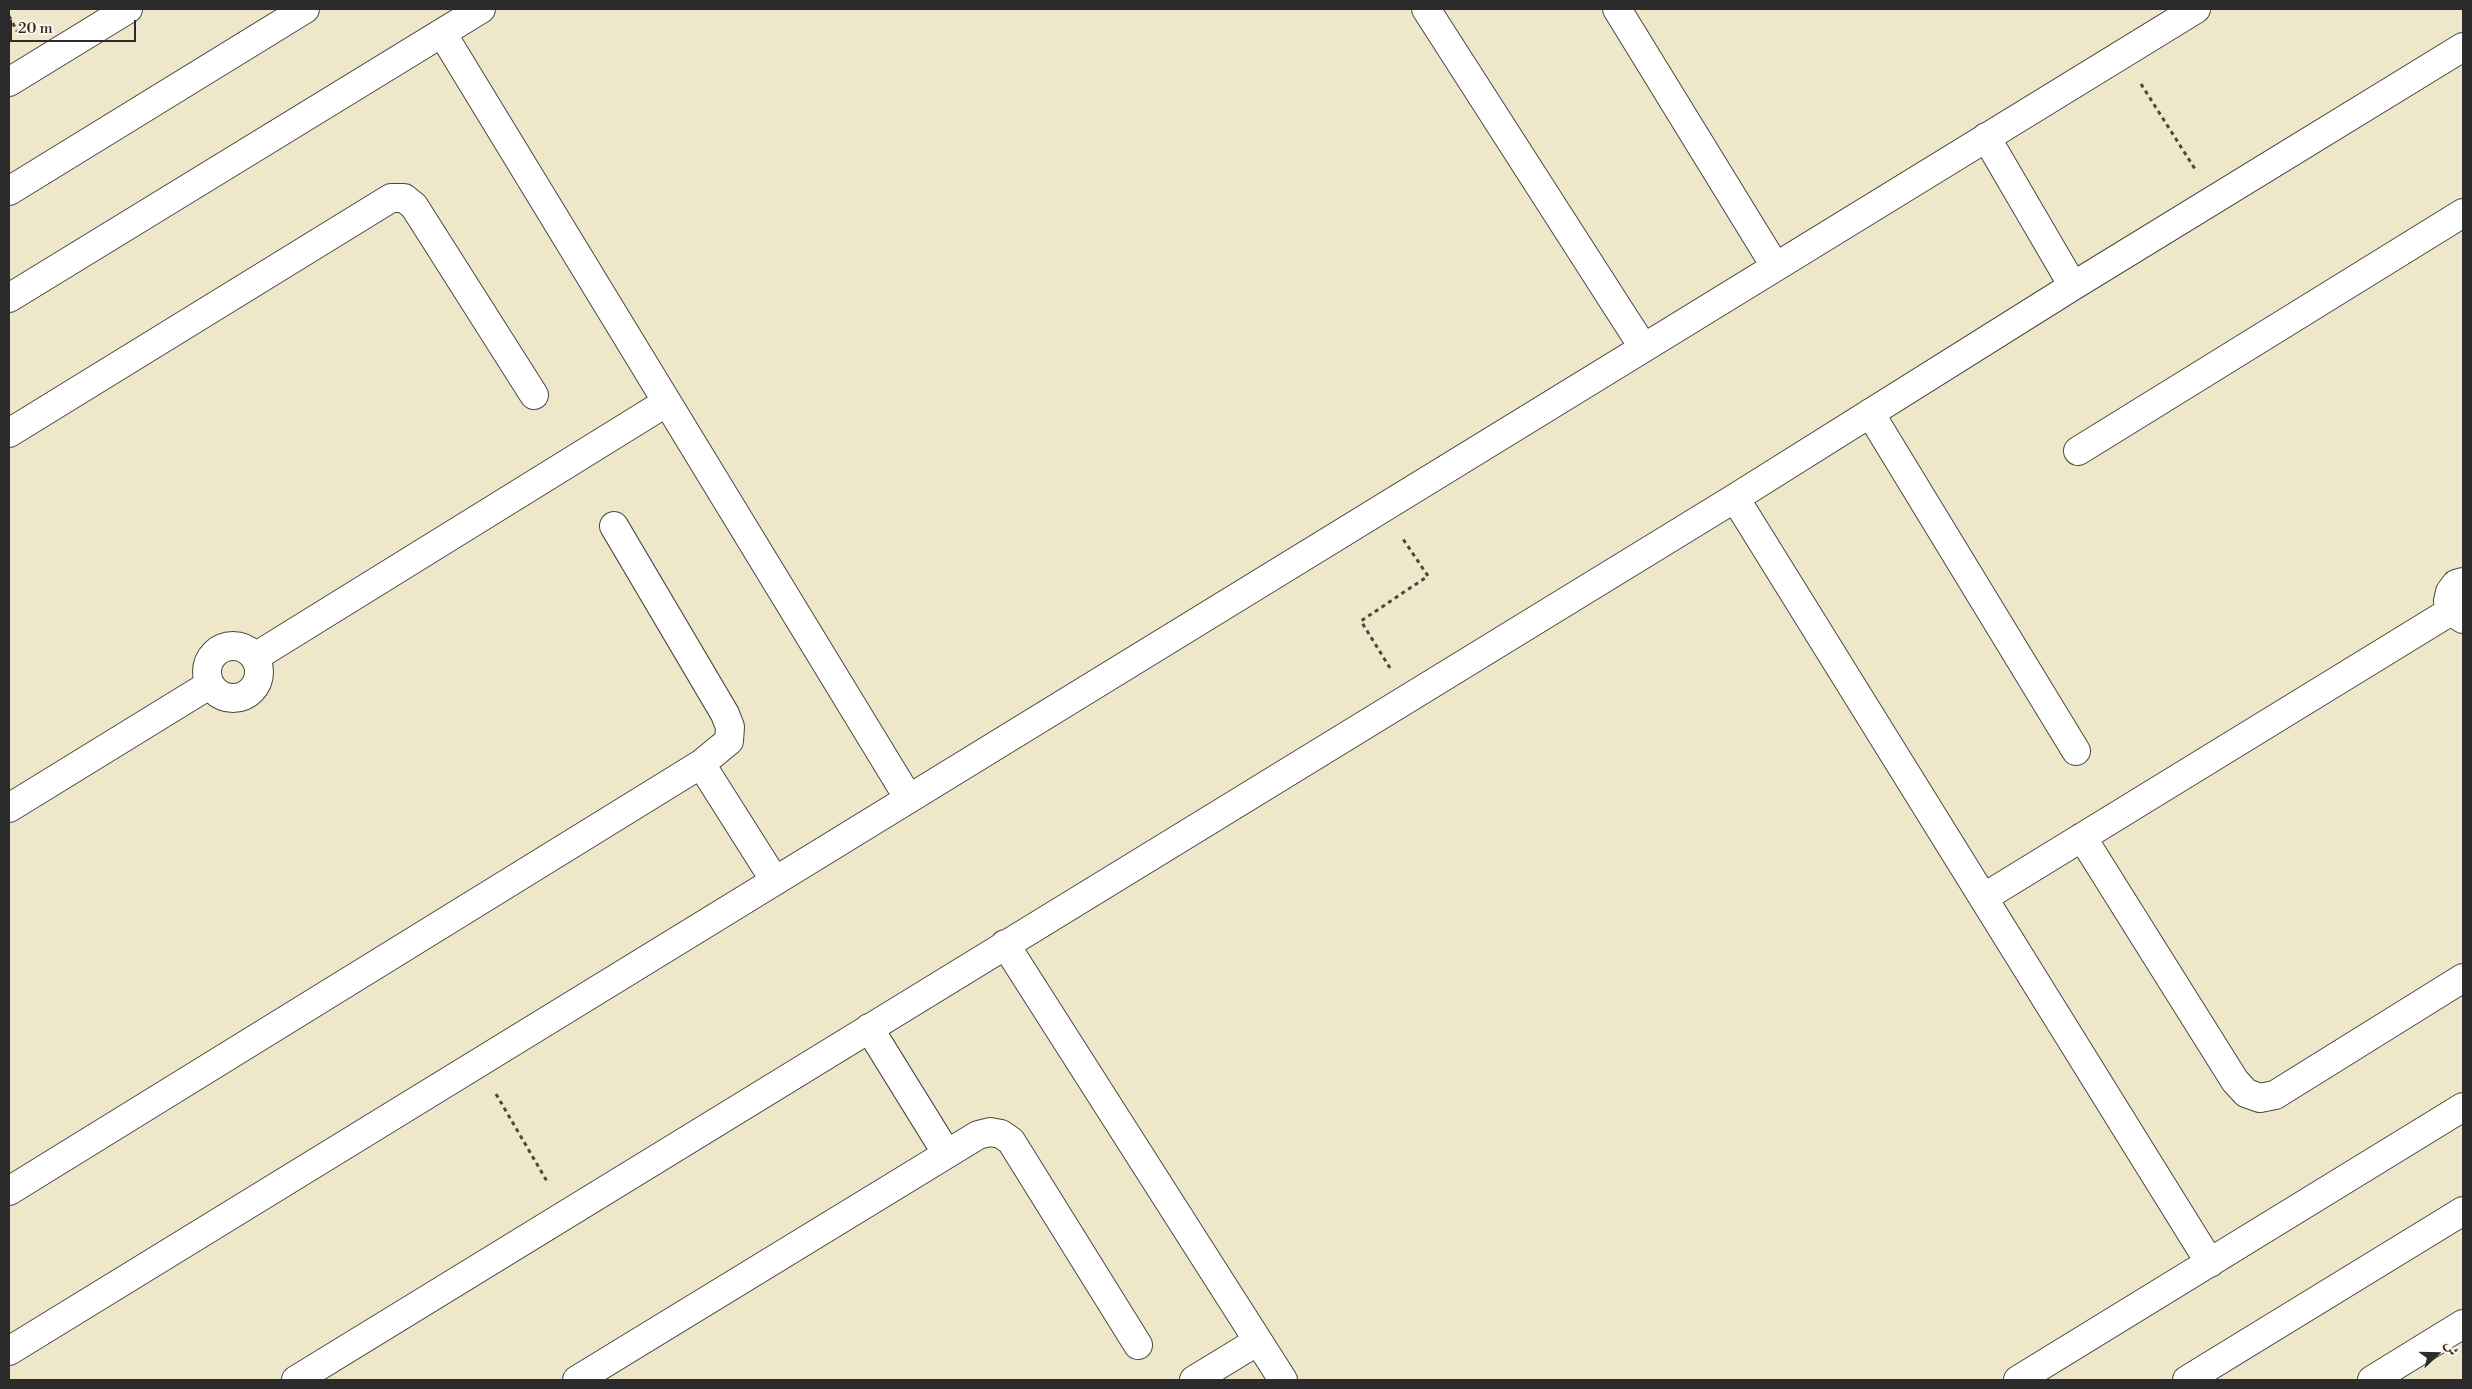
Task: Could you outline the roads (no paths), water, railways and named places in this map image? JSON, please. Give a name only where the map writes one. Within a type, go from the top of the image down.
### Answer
[{"type":"street","points":[[9,82],[128,9]]},
{"type":"street","points":[[9,191],[305,9]]},
{"type":"street","points":[[9,298],[481,9]]},
{"type":"street","points":[[1426,9],[1642,347]]},
{"type":"street","points":[[1617,9],[1775,266]]},
{"type":"street","points":[[9,1351],[1642,347],[2196,9]]},
{"type":"street","points":[[442,33],[909,798]]},
{"type":"street","points":[[296,1380],[1735,498],[2073,286],[2463,47]]},
{"type":"street","points":[[1986,137],[2073,286]]},
{"type":"street","points":[[9,433],[391,198],[404,198],[414,206],[534,395]]},
{"type":"street","points":[[2078,451],[2463,213]]},
{"type":"street","points":[[255,657],[667,402]]},
{"type":"street","points":[[1870,413],[2076,751]]},
{"type":"street","points":[[1735,498],[2210,1263]]},
{"type":"street","points":[[9,1191],[701,764],[729,741],[730,727],[614,526]]},
{"type":"street","points":[[1983,898],[2082,837],[2457,615],[2448,601],[2450,592],[2456,584],[2463,582]]},
{"type":"street","points":[[231,645],[245,648],[255,657],[260,670],[257,685],[247,695],[233,699],[220,696],[209,685],[206,672],[209,659],[219,649],[231,645]]},
{"type":"street","points":[[9,808],[209,685]]},
{"type":"street","points":[[701,764],[775,881]]},
{"type":"street","points":[[2082,837],[2235,1081],[2246,1093],[2260,1098],[2276,1095],[2463,978]]},
{"type":"street","points":[[1005,944],[1283,1380]]},
{"type":"street","points":[[869,1028],[947,1154]]},
{"type":"street","points":[[2018,1380],[2463,1107]]},
{"type":"street","points":[[577,1380],[978,1135],[990,1132],[1001,1134],[1011,1141],[1138,1345]]},
{"type":"street","points":[[2187,1380],[2463,1211]]},
{"type":"street","points":[[2374,1380],[2463,1324]]},
{"type":"street","points":[[1194,1380],[1258,1341]]}]
